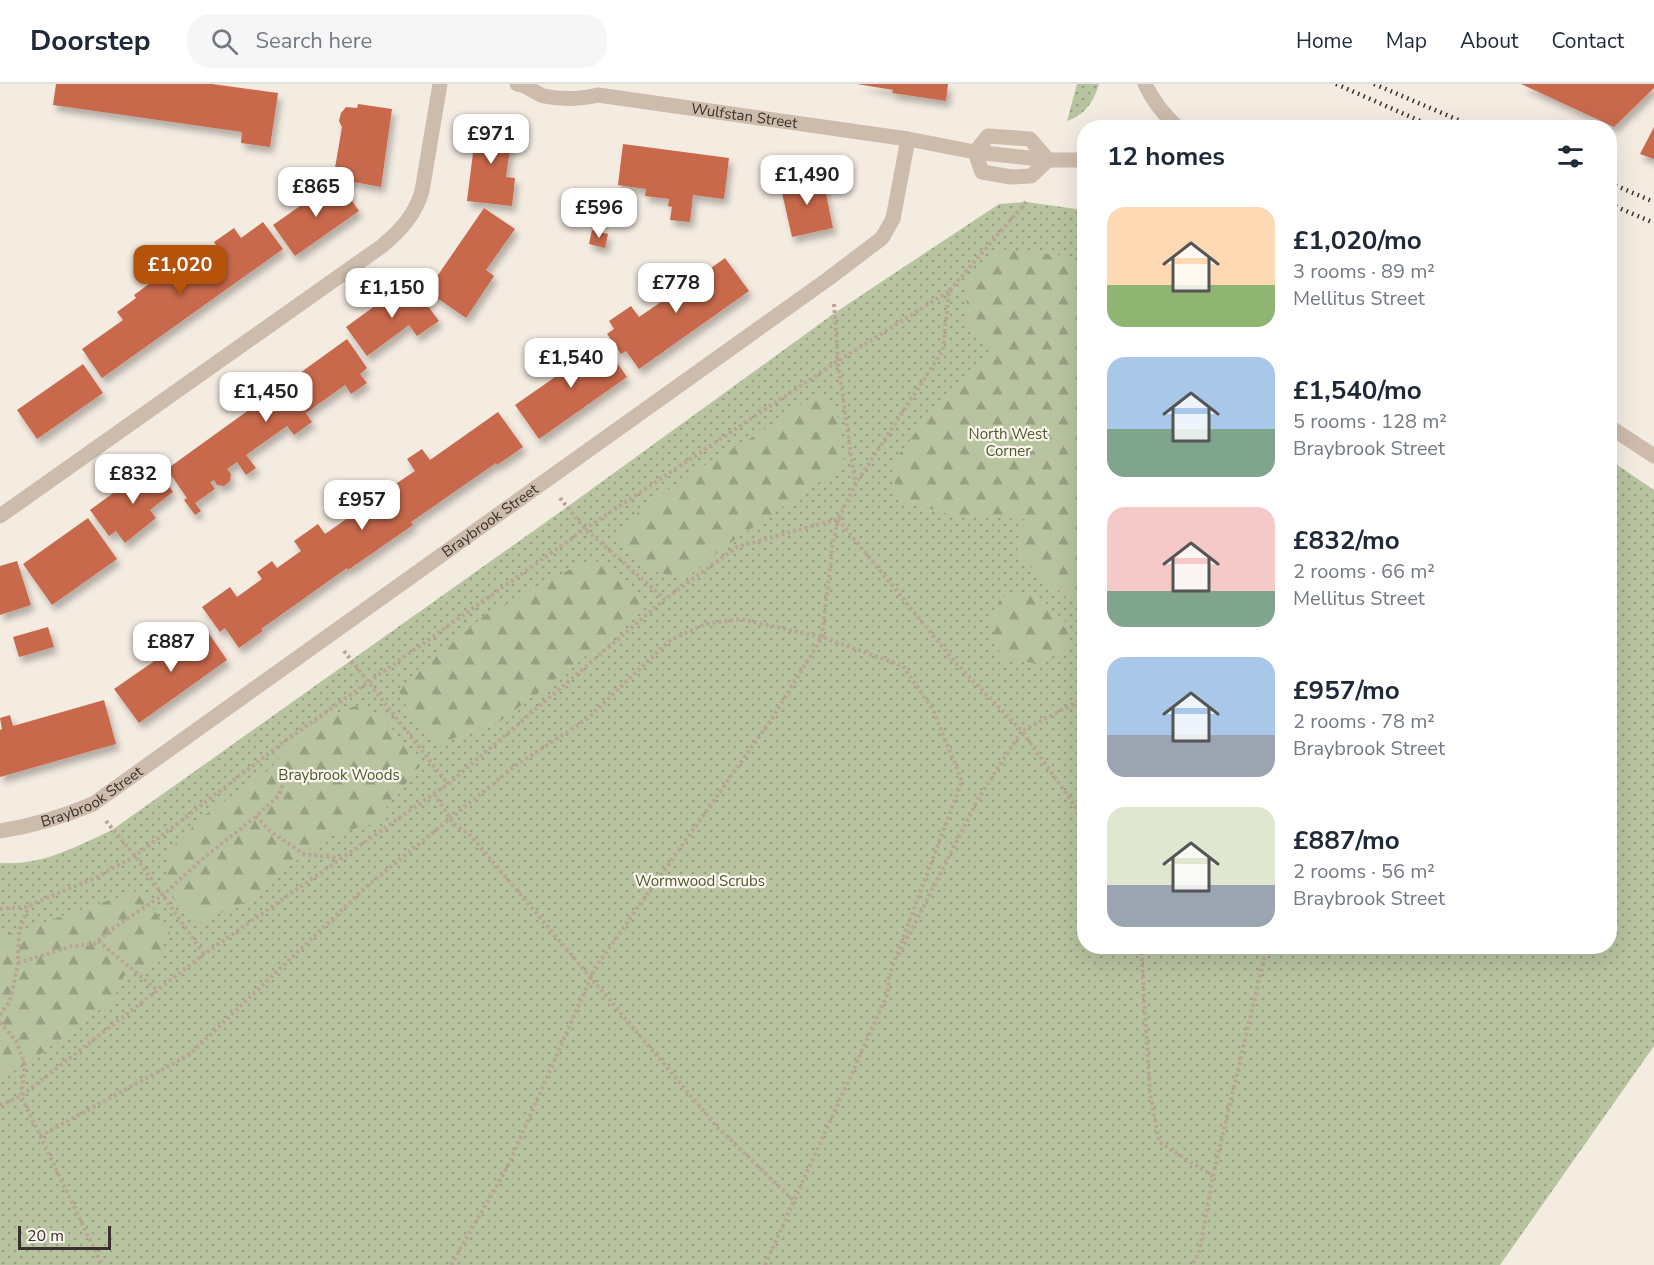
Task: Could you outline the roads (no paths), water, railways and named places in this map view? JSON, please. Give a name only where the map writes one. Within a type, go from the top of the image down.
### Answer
[{"type":"street","points":[[0,516],[398,233],[418,205],[423,191],[440,84]]},
{"type":"street","name":"Wulfstan Street","points":[[517,84],[526,85],[543,96],[581,99],[598,95],[908,139],[975,152]]},
{"type":"street","points":[[1145,84],[1152,98],[1169,120]]},
{"type":"street","points":[[1048,160],[1030,139],[988,136],[975,152],[982,172],[1011,177],[1031,176],[1048,160],[1077,160]]},
{"type":"street","name":"Braybrook Street","points":[[0,831],[62,817],[93,804],[819,286],[882,238],[893,219],[908,139]]},
{"type":"street","points":[[1617,432],[1654,456]]},
{"type":"railway","points":[[1336,84],[1418,120]]},
{"type":"railway","points":[[1374,84],[1458,120]]},
{"type":"railway","points":[[1617,186],[1654,202]]},
{"type":"railway","points":[[1617,207],[1654,223]]},
{"type":"park label","name":"North West Corner","points":[[1008,442]]},
{"type":"park label","name":"Braybrook Woods","points":[[339,775]]},
{"type":"park label","name":"Wormwood Scrubs","points":[[700,881]]}]
